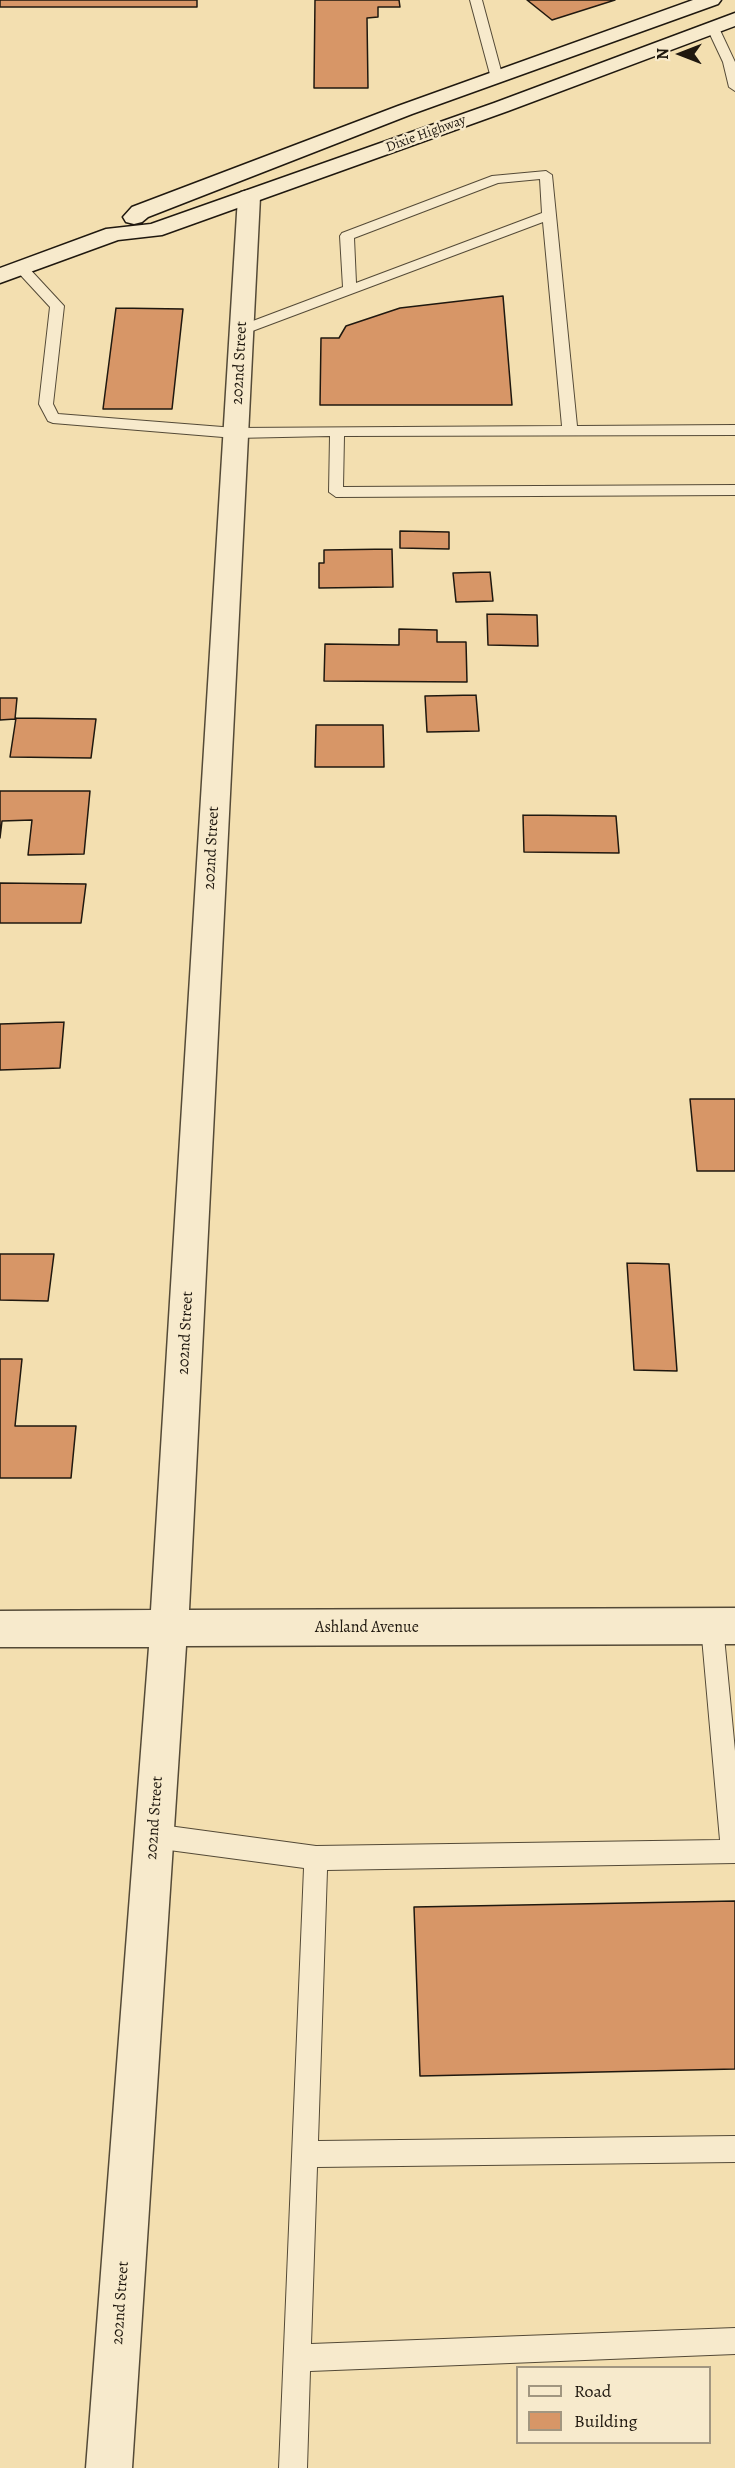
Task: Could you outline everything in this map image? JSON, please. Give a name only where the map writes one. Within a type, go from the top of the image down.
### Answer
[{"type":"street","name":"Dixie Highway","points":[[114,234],[140,212],[405,110],[711,0]]},
{"type":"street","name":"Dixie Highway","points":[[10,272],[114,234],[154,230],[249,197],[501,107],[735,19]]},
{"type":"street","name":"202nd Street","points":[[109,2468],[169,1628],[249,197]]},
{"type":"street","name":"Ashland Avenue","points":[[0,1629],[724,1626]]},
{"type":"lane","points":[[476,0],[497,78]]},
{"type":"lane","points":[[713,28],[729,62],[735,87]]},
{"type":"lane","points":[[350,290],[347,236],[496,179],[546,176],[570,430]]},
{"type":"lane","points":[[242,330],[549,215]]},
{"type":"lane","points":[[10,272],[57,306],[46,404],[53,418],[236,433],[735,430]]},
{"type":"lane","points":[[337,431],[336,492],[735,490]]},
{"type":"lane","points":[[154,1836],[316,1858],[733,1852],[724,1626]]},
{"type":"lane","points":[[293,2468],[316,1858]]},
{"type":"lane","points":[[304,2154],[735,2149]]},
{"type":"lane","points":[[297,2358],[735,2341]]},
{"type":"building","points":[[0,0],[197,0],[197,7],[0,7]]},
{"type":"building","points":[[315,0],[399,0],[400,7],[378,7],[378,17],[367,18],[368,88],[314,88]]},
{"type":"building","points":[[527,0],[615,0],[552,20]]},
{"type":"building","points":[[503,296],[512,405],[320,405],[321,338],[339,338],[346,326],[400,308]]},
{"type":"building","points":[[116,308],[183,309],[172,409],[103,409]]},
{"type":"building","points":[[400,531],[449,532],[449,549],[400,548]]},
{"type":"building","points":[[392,549],[393,587],[319,588],[319,563],[324,563],[324,550]]},
{"type":"building","points":[[490,572],[493,601],[456,602],[453,573]]},
{"type":"building","points":[[487,614],[537,615],[538,646],[488,645]]},
{"type":"building","points":[[399,629],[437,630],[437,642],[466,642],[467,682],[324,681],[325,644],[399,645]]},
{"type":"building","points":[[476,695],[479,731],[427,732],[425,696]]},
{"type":"building","points":[[0,698],[17,698],[15,719],[0,720]]},
{"type":"building","points":[[16,718],[96,719],[91,758],[10,757]]},
{"type":"building","points":[[316,725],[383,725],[384,767],[315,767]]},
{"type":"building","points":[[0,791],[90,791],[84,854],[28,855],[32,820],[2,821],[0,838]]},
{"type":"building","points":[[523,815],[616,816],[619,853],[524,852]]},
{"type":"building","points":[[0,883],[86,884],[81,923],[0,923]]},
{"type":"building","points":[[64,1022],[60,1068],[0,1070],[0,1024]]},
{"type":"building","points":[[690,1099],[735,1099],[735,1171],[697,1171]]},
{"type":"building","points":[[0,1254],[54,1254],[48,1301],[0,1300]]},
{"type":"building","points":[[627,1263],[669,1264],[677,1371],[634,1370]]},
{"type":"building","points":[[0,1359],[22,1359],[15,1426],[76,1426],[71,1478],[0,1478]]},
{"type":"building","points":[[735,1901],[735,2069],[420,2076],[414,1907]]}]
